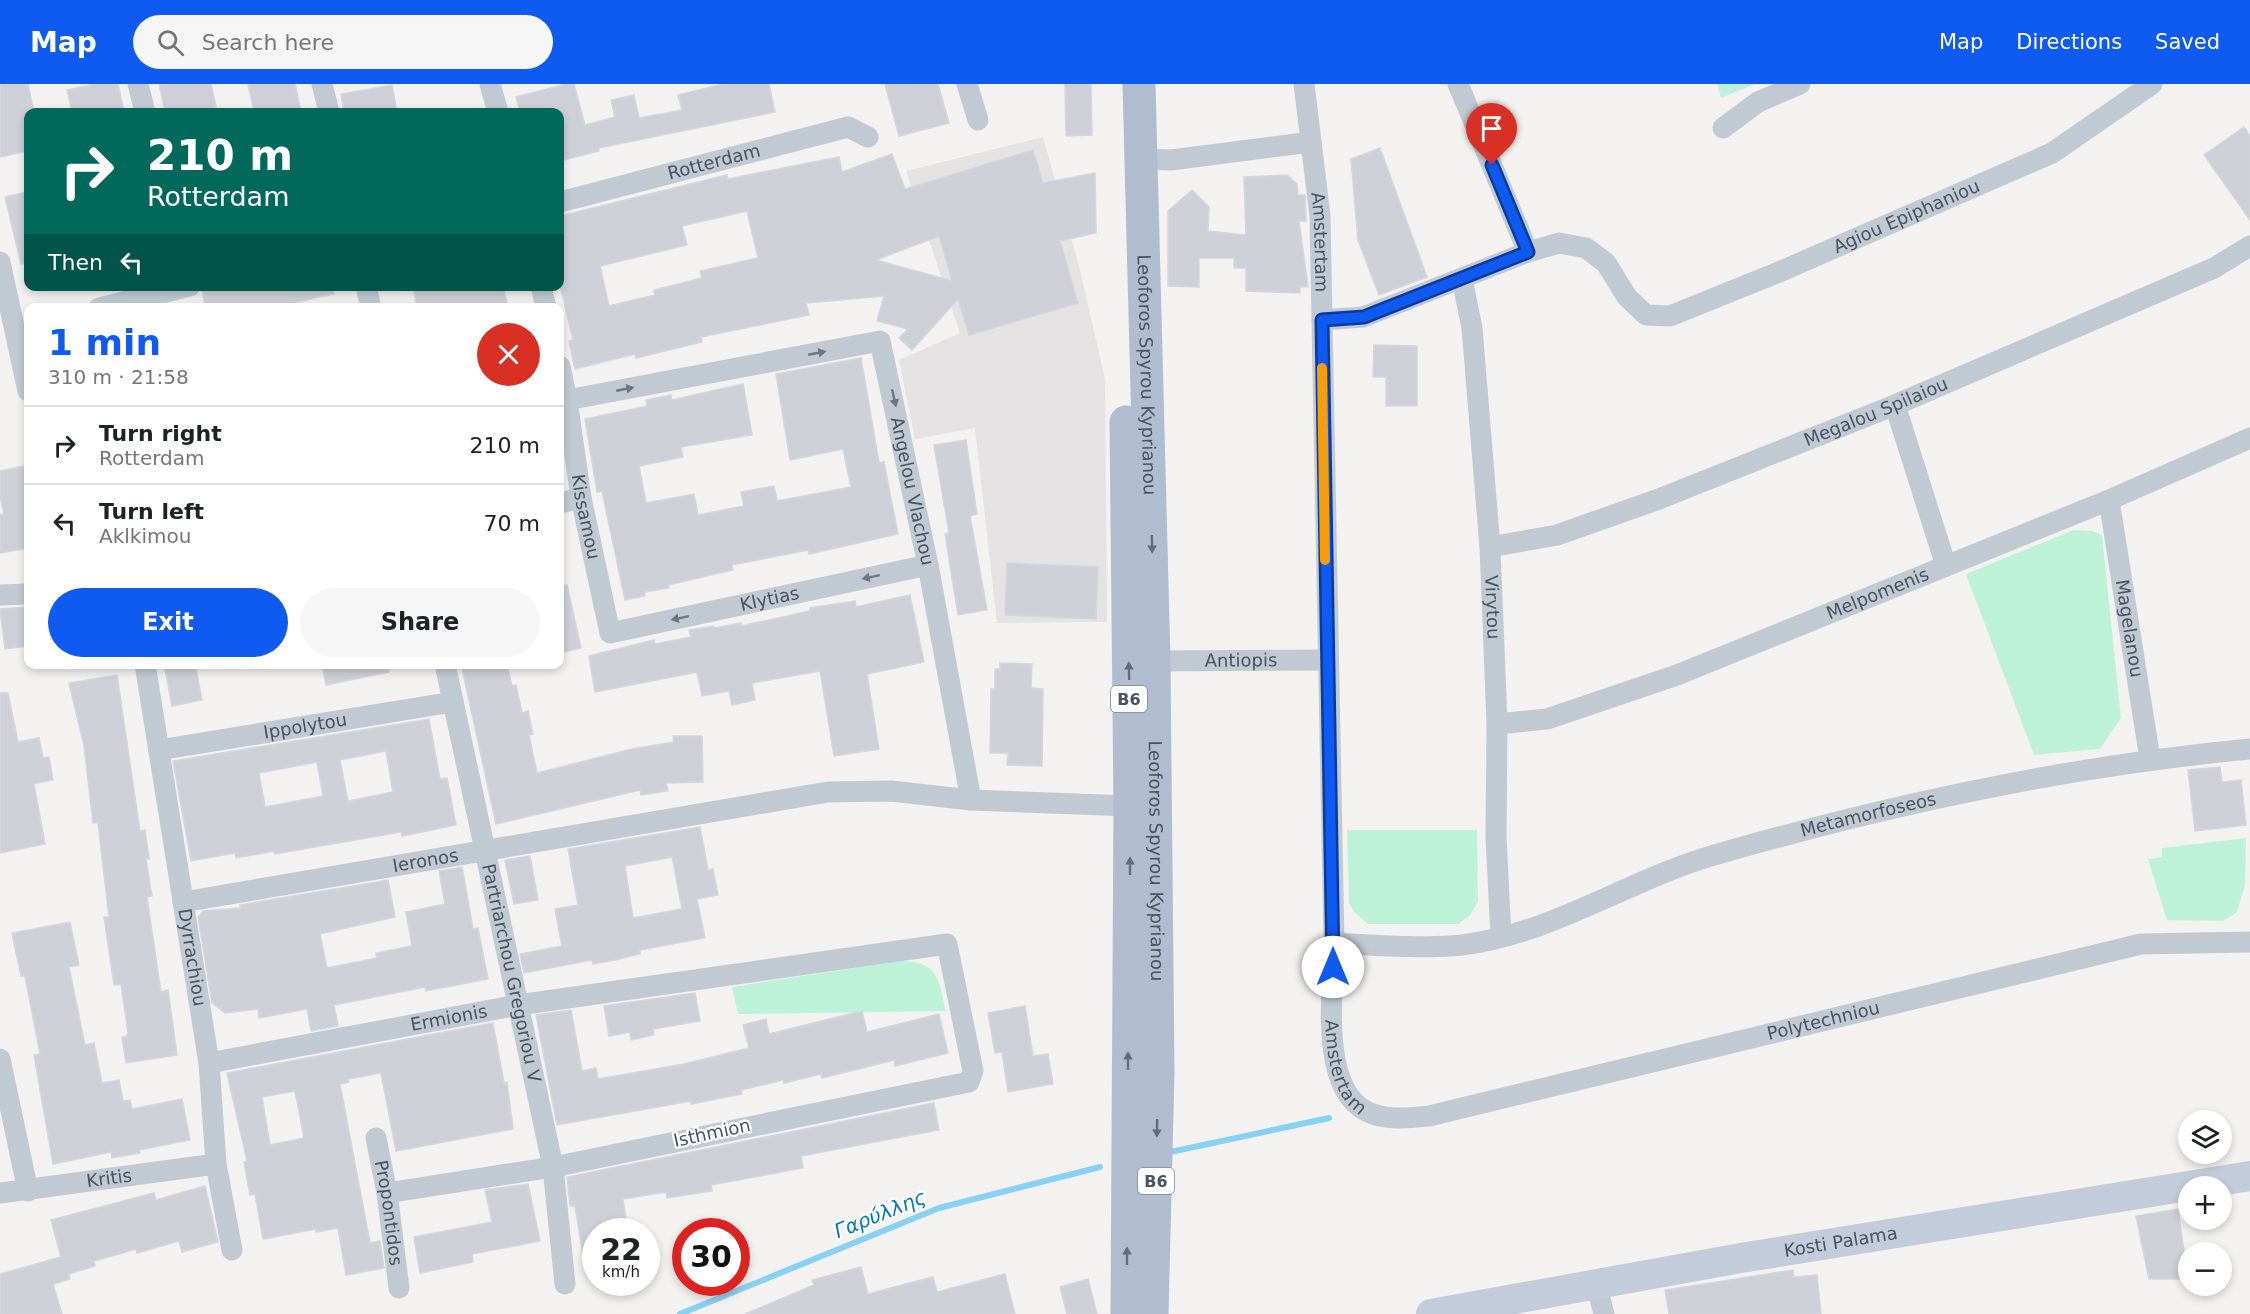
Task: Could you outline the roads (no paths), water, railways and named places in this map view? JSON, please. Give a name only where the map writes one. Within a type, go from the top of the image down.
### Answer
[{"type":"main road","name":"Leoforos Spyrou Kyprianou","points":[[1122,84],[1130,806],[1127,1314]]},
{"type":"main road","name":"Leoforos Spyrou Kyprianou","points":[[1139,84],[1139,159],[1154,661],[1158,1073],[1152,1314]]},
{"type":"street","points":[[138,84],[143,108]]},
{"type":"street","points":[[322,84],[327,108]]},
{"type":"street","points":[[490,84],[497,108]]},
{"type":"street","points":[[967,84],[978,120]]},
{"type":"street","name":"Amstertam","points":[[1304,84],[1320,216],[1326,660],[1334,944],[1332,1038],[1334,1065],[1344,1090],[1365,1111],[1400,1118]]},
{"type":"street","points":[[1322,320],[1364,317],[1528,252],[1458,84]]},
{"type":"street","points":[[1723,128],[1758,102],[1800,84]]},
{"type":"street","name":"Agiou Epiphaniou","points":[[1528,252],[1559,243],[1586,248],[1606,263],[1627,297],[1646,315],[1670,316],[1779,272],[2052,153],[2152,84]]},
{"type":"street","name":"Rotterdam","points":[[564,201],[848,127],[868,137]]},
{"type":"street","points":[[1139,159],[1181,159],[1311,142]]},
{"type":"street","name":"Megalou Spilaiou","points":[[1490,547],[1557,534],[1659,499],[1896,405],[2214,268],[2250,246]]},
{"type":"street","points":[[0,262],[24,373]]},
{"type":"street","name":"Virytou","points":[[1462,279],[1472,328],[1490,547],[1497,724],[1496,837],[1501,937]]},
{"type":"street","points":[[126,303],[187,292]]},
{"type":"street","name":"Angelou Vlachou","points":[[567,400],[880,341],[928,565],[970,800]]},
{"type":"street","name":"Kissamou","points":[[564,385],[581,498],[610,633]]},
{"type":"street","points":[[1896,405],[1946,566]]},
{"type":"street","name":"Melpomenis","points":[[1497,724],[1547,718],[1677,675],[2109,500],[2250,438]]},
{"type":"street","points":[[564,502],[581,498]]},
{"type":"street","name":"Magelanou","points":[[2109,500],[2150,759]]},
{"type":"street","name":"Klytias","points":[[610,633],[928,565]]},
{"type":"street","points":[[0,595],[24,594]]},
{"type":"street","name":"Antiopis","points":[[1154,661],[1326,660]]},
{"type":"street","name":"Dyrrachiou","points":[[147,669],[208,1063],[216,1164],[232,1250]]},
{"type":"street","name":"Partriarchou Gregoriou V","points":[[446,669],[553,1167],[565,1284]]},
{"type":"street","name":"Ippolytou","points":[[159,750],[453,702]]},
{"type":"street","name":"Metamorfoseos","points":[[1334,944],[1461,945],[1501,937],[1557,919],[1709,857],[1898,806],[2150,759],[2250,749]]},
{"type":"street","name":"Ieronos","points":[[183,902],[828,792],[891,790],[970,800]]},
{"type":"street","points":[[970,800],[1130,806]]},
{"type":"street","name":"Polytechniou","points":[[1400,1118],[1429,1116],[2141,944],[2250,942]]},
{"type":"street","name":"Ermionis","points":[[208,1063],[518,1005],[947,944],[962,1015]]},
{"type":"street","name":"Isthmion","points":[[387,1193],[553,1167],[969,1082],[973,1071],[962,1015]]},
{"type":"street","points":[[1,1066],[28,1191]]},
{"type":"street","name":"Propontidos","points":[[376,1138],[387,1193],[399,1288]]},
{"type":"street","name":"Kritis","points":[[0,1193],[216,1164]]},
{"type":"street","name":"Kosti Palama","points":[[1447,1312],[1596,1283],[2250,1176]]},
{"type":"street","points":[[1596,1283],[1604,1314]]},
{"type":"waterway","name":"Γαρύλλης","points":[[1166,1153],[1329,1118]]},
{"type":"waterway","name":"Γαρύλλης","points":[[680,1314],[939,1208],[1100,1167]]}]
